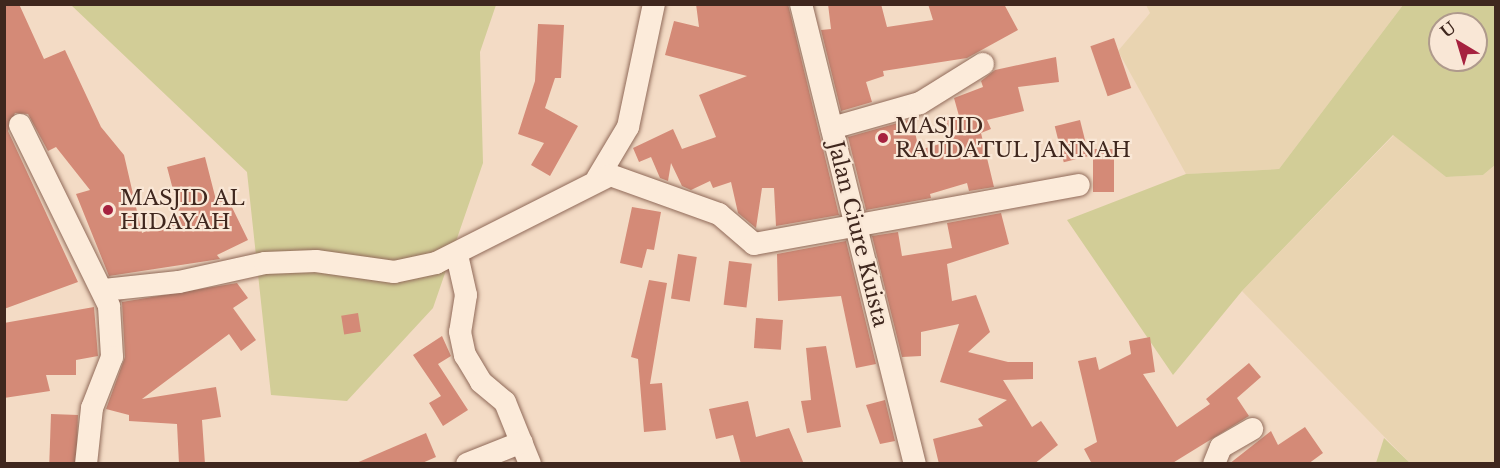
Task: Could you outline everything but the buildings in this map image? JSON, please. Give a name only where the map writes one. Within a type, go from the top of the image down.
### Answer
[{"type":"street","points":[[597,179],[628,127],[654,4]]},
{"type":"street","name":"Jalan Ciure Kuista","points":[[801,4],[915,464]]},
{"type":"street","points":[[832,128],[920,103],[983,64]]},
{"type":"street","points":[[20,125],[104,290],[112,357],[92,408],[86,464]]},
{"type":"street","points":[[104,290],[179,282],[265,263],[316,261],[394,273],[457,255],[597,179],[622,176],[668,200],[719,214],[754,244],[1079,185]]},
{"type":"street","points":[[457,255],[466,295],[460,332],[465,355],[481,382],[505,402],[530,464]]},
{"type":"street","points":[[1214,464],[1221,447],[1252,429]]},
{"type":"street","points":[[467,464],[522,442]]},
{"type":"shaded area","points":[[71,5],[496,5],[480,52],[483,163],[433,308],[347,401],[271,395],[247,172]]},
{"type":"shaded area","points":[[1146,5],[1403,5],[1279,169],[1186,174],[1118,51],[1150,13]]},
{"type":"shaded area","points":[[1403,5],[1495,5],[1495,165],[1483,175],[1446,177],[1393,135],[1242,291],[1173,375],[1067,220],[1186,174],[1279,169]]},
{"type":"shaded area","points":[[1394,135],[1446,177],[1483,175],[1495,165],[1495,463],[1410,463],[1242,291]]},
{"type":"shaded area","points":[[1384,438],[1410,463],[1376,463]]},
{"type":"place","name":"MASJID RAUDATUL JANNAH","points":[[883,138]]},
{"type":"place","name":"MASJID AL HIDAYAH","points":[[108,210]]}]
